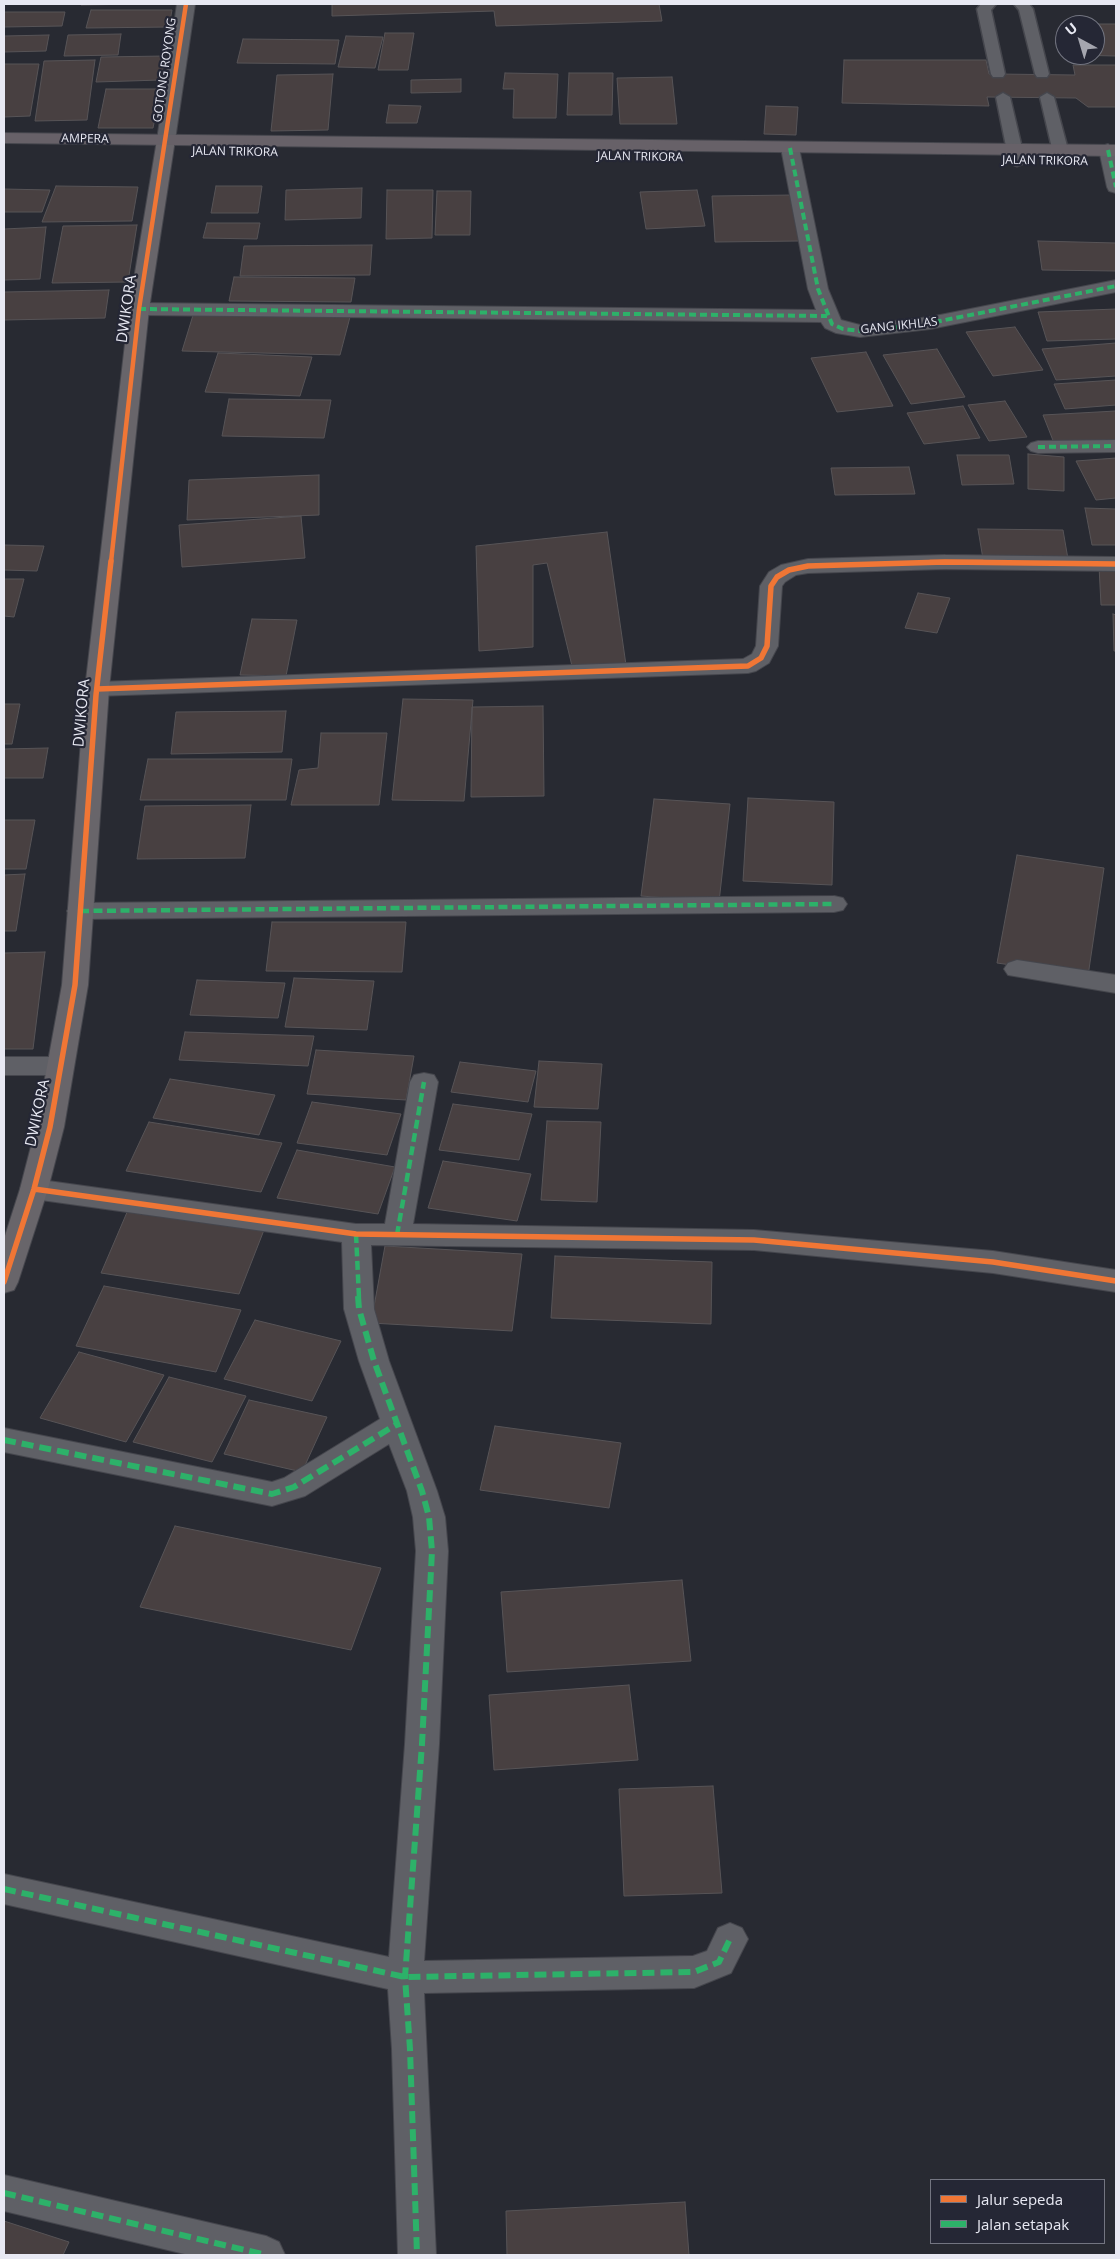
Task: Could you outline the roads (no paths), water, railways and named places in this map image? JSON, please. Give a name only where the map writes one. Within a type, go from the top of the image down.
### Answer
[{"type":"main road","name":"AMPERA","points":[[4,138],[165,146]]},
{"type":"main road","name":"AMPERA","points":[[4,150],[165,146]]},
{"type":"main road","name":"JALAN TRIKORA","points":[[165,146],[1112,156]]},
{"type":"street","name":"GOTONG ROYONG","points":[[165,146],[186,4]]},
{"type":"street","name":"DWIKORA","points":[[4,1282],[34,1189],[50,1127],[75,984],[97,688],[138,309],[165,146]]},
{"type":"street","points":[[138,309],[827,316],[818,289],[792,154]]},
{"type":"street","points":[[1112,156],[1116,187]]},
{"type":"street","name":"GANG IKHLAS","points":[[827,316],[832,324],[843,329],[878,329],[930,323],[1116,286]]},
{"type":"street","points":[[1038,447],[1116,446]]},
{"type":"street","points":[[97,688],[748,666],[761,658],[766,646],[771,586],[777,577],[789,570],[808,566],[945,562],[1116,564]]},
{"type":"street","points":[[80,912],[834,904]]},
{"type":"street","points":[[1017,970],[1116,984]]},
{"type":"street","points":[[4,1066],[61,1066]]},
{"type":"street","points":[[397,1235],[424,1082]]},
{"type":"street","points":[[34,1189],[356,1234],[754,1240],[992,1262],[1116,1281]]},
{"type":"street","points":[[356,1234],[360,1309],[374,1361],[422,1491],[429,1517],[432,1551],[422,1744],[405,1977],[410,2049],[417,2255]]},
{"type":"street","points":[[4,1440],[272,1494],[294,1488],[397,1424]]},
{"type":"street","points":[[4,1889],[405,1977],[694,1972],[719,1962],[730,1939]]},
{"type":"street","points":[[4,2193],[266,2255]]},
{"type":"lane","points":[[988,4],[984,10],[998,74]]},
{"type":"lane","points":[[1021,4],[1026,9],[1042,74]]},
{"type":"lane","points":[[1003,97],[1016,155]]},
{"type":"lane","points":[[1047,98],[1061,155]]}]
